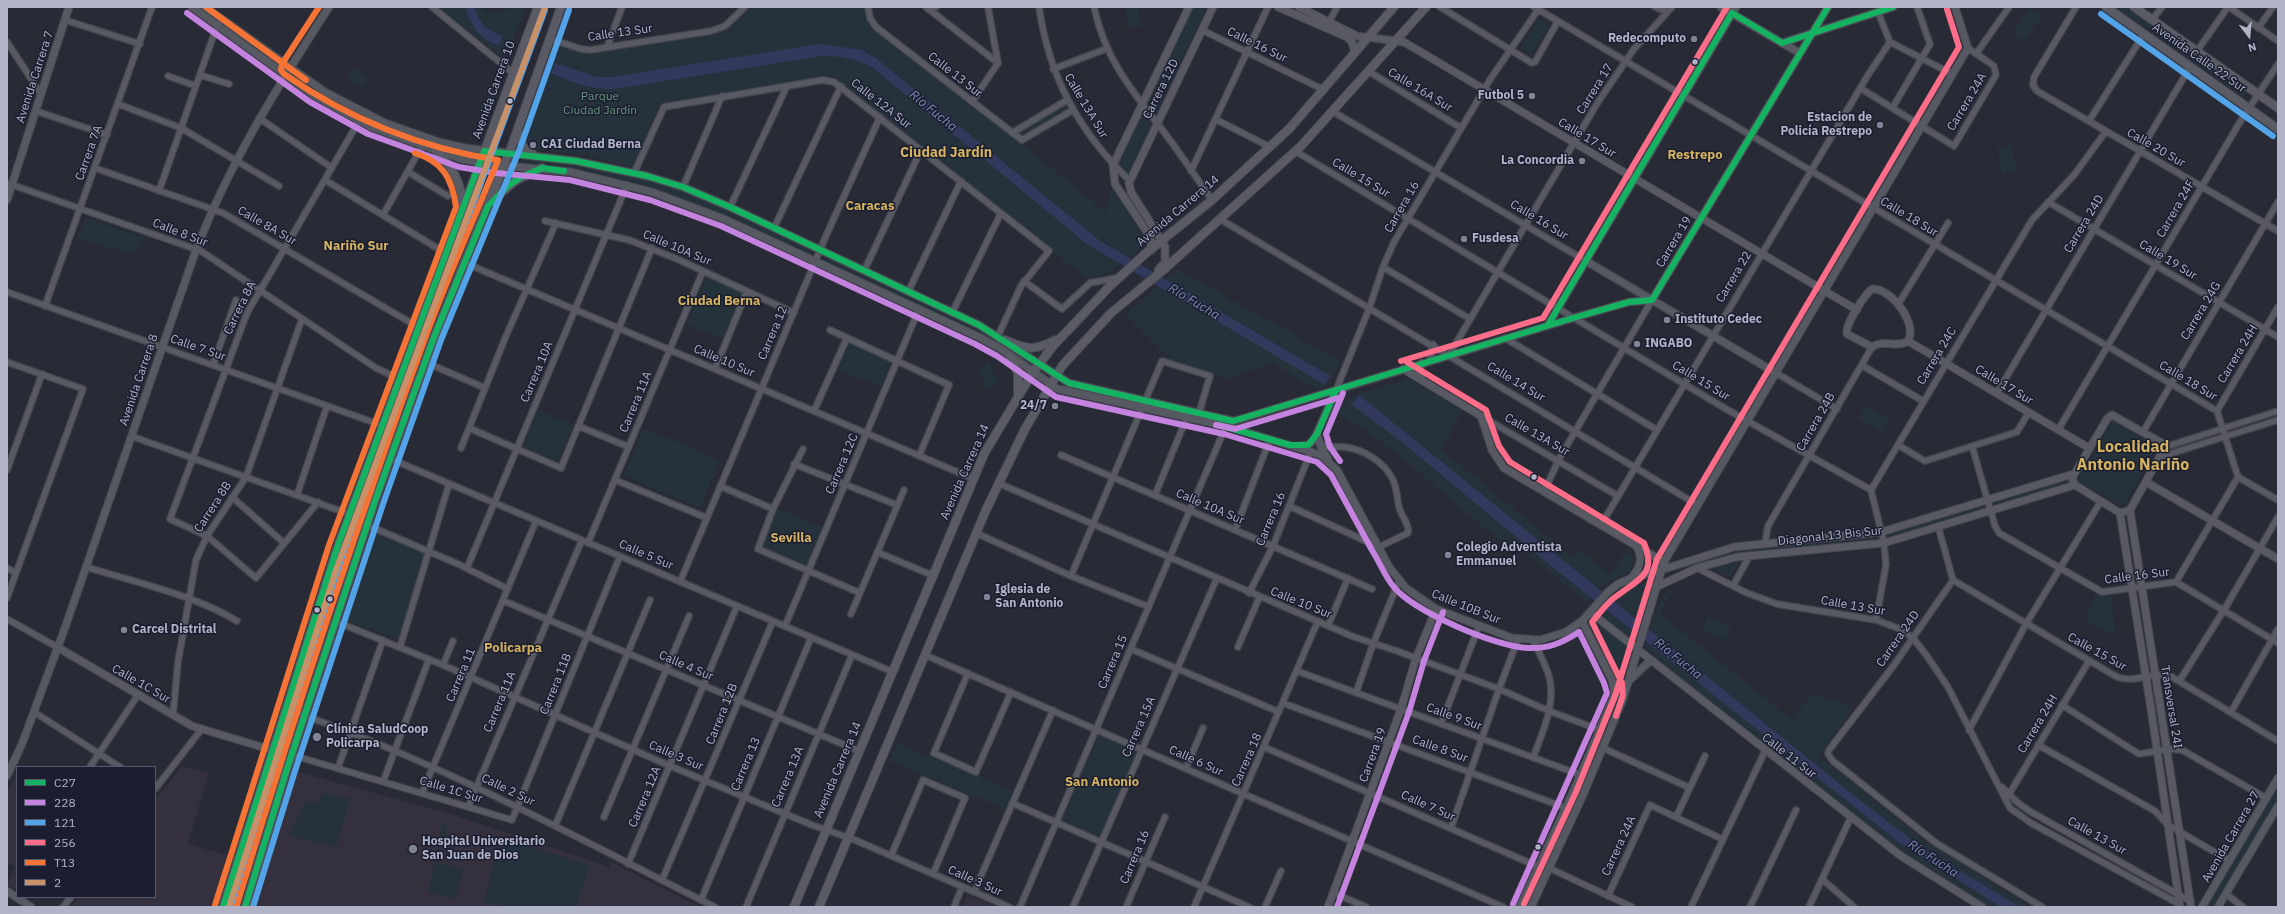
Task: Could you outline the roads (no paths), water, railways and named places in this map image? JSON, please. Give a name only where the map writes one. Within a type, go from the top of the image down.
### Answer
[{"type":"main road","name":"Avenida Carrera 7","points":[[7,200],[10,184],[42,94],[69,7]]},
{"type":"main road","points":[[192,7],[285,75],[328,104],[359,121],[436,151],[480,162],[571,172],[627,185],[703,210],[979,337],[1010,356],[1051,385],[1068,392],[1144,403],[1234,421]]},
{"type":"main road","points":[[205,7],[290,68],[345,104],[385,123],[439,142],[484,151],[576,161],[634,173],[683,187],[730,207],[952,312],[1001,338],[1073,385],[1144,403],[1187,417],[1226,426],[1311,451],[1330,462]]},
{"type":"main road","name":"Avenida Carrera 8","points":[[7,776],[34,712],[58,647],[162,347],[213,209],[236,160],[259,118],[329,7]]},
{"type":"main road","name":"Avenida Carrera 10","points":[[223,907],[284,709],[381,425],[447,254],[538,7]]},
{"type":"main road","points":[[245,907],[292,755],[337,622],[367,525],[425,362],[505,165],[552,39],[561,7]]},
{"type":"main road","name":"Avenida Carrera 14","points":[[794,907],[990,442],[1039,363],[1060,338],[1121,275],[1212,200],[1270,148],[1299,119],[1394,7]]},
{"type":"main road","points":[[819,907],[847,837],[998,483],[1022,433],[1056,375],[1067,360],[1111,313],[1220,219],[1295,151],[1426,7]]},
{"type":"main road","points":[[1721,7],[1734,10],[1782,43],[1894,7]]},
{"type":"main road","points":[[1531,907],[1603,748],[1630,678],[1664,562],[1696,504],[1748,420],[1968,48],[1955,7]]},
{"type":"main road","name":"Avenida Calle 22 Sur","points":[[2106,7],[2278,129]]},
{"type":"main road","name":"Avenida Calle 22 Sur","points":[[2134,7],[2278,108]]},
{"type":"main road","points":[[1548,325],[1633,178],[1734,10]]},
{"type":"main road","points":[[518,130],[521,145],[526,151],[535,156]]},
{"type":"main road","points":[[436,151],[451,168],[459,181],[464,208]]},
{"type":"main road","points":[[488,206],[515,181],[542,168]]},
{"type":"main road","name":"Calle 16 Sur","points":[[1586,261],[1776,373]]},
{"type":"main road","points":[[1226,426],[1234,421],[1504,338],[1629,302],[1652,300]]},
{"type":"main road","points":[[1001,338],[1026,348],[1034,349],[1060,338]]},
{"type":"main road","points":[[1430,361],[1433,345]]},
{"type":"main road","points":[[1010,356],[1018,377],[1018,395]]},
{"type":"main road","points":[[1422,363],[1419,372],[1422,380]]},
{"type":"main road","name":"Carrera 16","points":[[1290,445],[1308,445],[1317,434],[1336,390]]},
{"type":"main road","points":[[1317,434],[1319,443],[1330,462]]},
{"type":"main road","name":"Calle 10B Sur","points":[[1330,462],[1399,581],[1414,596],[1436,610],[1518,639],[1533,640],[1560,635],[1582,621],[1607,593],[1618,584],[1632,578],[1661,570]]},
{"type":"main road","points":[[1632,578],[1639,567],[1640,561],[1637,547]]},
{"type":"main road","points":[[1582,621],[1612,680],[1615,694]]},
{"type":"main road","points":[[1520,907],[1566,808],[1615,694],[1630,678],[1651,660]]},
{"type":"main road","name":"Avenida Carrera 27","points":[[2202,907],[2278,778]]},
{"type":"main road","name":"Avenida Carrera 27","points":[[2218,907],[2278,806]]},
{"type":"street","name":"Carrera 7A","points":[[45,306],[81,209],[152,7]]},
{"type":"street","points":[[432,7],[513,73]]},
{"type":"street","points":[[607,47],[622,7]]},
{"type":"street","name":"Calle 13 Sur","points":[[552,39],[581,49],[607,47],[717,29],[725,26],[744,7]]},
{"type":"street","name":"Calle 13 Sur","points":[[868,7],[870,18],[876,27],[1022,140],[1073,110]]},
{"type":"street","points":[[927,8],[936,7]]},
{"type":"street","points":[[972,102],[998,63],[988,7]]},
{"type":"street","name":"Calle 13A Sur","points":[[1039,7],[1053,69],[1067,100],[1103,154],[1130,181]]},
{"type":"street","points":[[1094,7],[1106,48],[1141,104],[1157,123],[1212,200]]},
{"type":"street","name":"Carrera 12D","points":[[1113,165],[1141,104],[1189,7]]},
{"type":"street","name":"Carrera 12D","points":[[1130,181],[1213,7]]},
{"type":"street","points":[[1191,171],[1268,7]]},
{"type":"street","points":[[1278,7],[1326,30],[1350,39],[1355,53]]},
{"type":"street","name":"Calle 17 Sur","points":[[1299,7],[1357,36],[1404,42],[1857,310]]},
{"type":"street","points":[[1326,30],[1337,7]]},
{"type":"street","points":[[1440,7],[1534,62],[1558,21]]},
{"type":"street","points":[[1654,7],[1667,12]]},
{"type":"street","name":"Carrera 17","points":[[1449,355],[1574,143],[1625,61],[1672,7]]},
{"type":"street","name":"Carrera 19","points":[[1544,492],[1558,459],[1596,394],[1828,7]]},
{"type":"street","points":[[1893,107],[1930,44],[1917,7]]},
{"type":"street","points":[[1968,48],[1976,54],[2009,7]]},
{"type":"street","name":"Calle 20 Sur","points":[[2076,7],[2034,77],[2034,85],[2037,91],[2278,231]]},
{"type":"street","points":[[2152,20],[2162,7]]},
{"type":"street","points":[[2197,51],[2228,7],[2278,41]]},
{"type":"street","points":[[2258,28],[2273,7]]},
{"type":"street","points":[[927,8],[998,63]]},
{"type":"street","name":"Carrera 16","points":[[1336,390],[1369,309],[1383,267],[1407,219],[1484,90],[1537,8]]},
{"type":"street","name":"Calle 18 Sur","points":[[1537,8],[1811,172],[2217,411],[2238,477]]},
{"type":"street","points":[[1878,12],[1890,42],[1952,74]]},
{"type":"street","points":[[159,190],[220,18]]},
{"type":"street","points":[[65,20],[140,44]]},
{"type":"street","name":"Calle 16 Sur","points":[[1202,30],[1324,90]]},
{"type":"street","points":[[2089,121],[2144,34]]},
{"type":"street","points":[[7,42],[42,94]]},
{"type":"street","name":"Carrera 22","points":[[1601,525],[1860,88],[1890,42]]},
{"type":"street","points":[[1782,43],[1800,53]]},
{"type":"street","points":[[1053,69],[1106,48]]},
{"type":"street","name":"Carrera 24A","points":[[1922,126],[1954,146],[1995,78],[1996,69],[1976,54]]},
{"type":"street","name":"Carrera 24F","points":[[2058,430],[2257,93],[2278,64]]},
{"type":"street","name":"Carrera 24D","points":[[1997,393],[2190,67]]},
{"type":"street","name":"Calle 16A Sur","points":[[1368,71],[1461,128]]},
{"type":"street","points":[[200,75],[230,84]]},
{"type":"street","points":[[168,76],[196,86]]},
{"type":"street","name":"Calle 12A Sur","points":[[634,173],[664,107],[823,80],[834,82],[1049,251],[1024,281]]},
{"type":"street","points":[[730,207],[787,86]]},
{"type":"street","points":[[774,228],[841,86]]},
{"type":"street","points":[[1860,88],[1922,126]]},
{"type":"street","points":[[683,187],[722,96]]},
{"type":"street","points":[[1012,133],[1067,100]]},
{"type":"street","points":[[118,104],[181,128],[279,186]]},
{"type":"street","points":[[36,111],[107,135]]},
{"type":"street","name":"Calle 16 Sur","points":[[1332,111],[1586,261]]},
{"type":"street","name":"Carrera 12","points":[[680,582],[815,261],[880,117]]},
{"type":"street","points":[[259,118],[332,168]]},
{"type":"street","points":[[1215,120],[1270,148]]},
{"type":"street","name":"Carrera 8A","points":[[206,536],[170,519],[247,313],[359,121]]},
{"type":"street","name":"Carrera 24C","points":[[1871,490],[2032,220],[2074,175],[2106,131]]},
{"type":"street","points":[[383,215],[422,146]]},
{"type":"street","points":[[864,271],[921,150]]},
{"type":"street","name":"Calle 15 Sur","points":[[1295,151],[1684,384],[1871,490]]},
{"type":"street","points":[[1113,165],[1115,184],[1149,235],[1151,250]]},
{"type":"street","name":"Calle 8A Sur","points":[[95,168],[213,209],[284,248],[418,327]]},
{"type":"street","points":[[408,172],[448,196]]},
{"type":"street","points":[[325,180],[447,254]]},
{"type":"street","points":[[908,292],[961,181]]},
{"type":"street","points":[[1130,181],[1130,192],[1162,241],[1167,258],[1160,271]]},
{"type":"street","name":"Calle 8 Sur","points":[[10,184],[197,249],[376,368],[389,374]]},
{"type":"street","name":"Carrera 10A","points":[[467,568],[627,185]]},
{"type":"street","name":"Calle 19 Sur","points":[[2048,202],[2278,337]]},
{"type":"street","name":"Carrera 24G","points":[[2142,432],[2278,202]]},
{"type":"street","points":[[952,312],[1001,213]]},
{"type":"street","name":"Calle 14 Sur","points":[[1220,219],[1369,309],[1433,345],[1696,504]]},
{"type":"street","name":"Calle 10A Sur","points":[[545,221],[607,233],[652,248],[794,313]]},
{"type":"street","points":[[461,448],[485,388],[556,223]]},
{"type":"street","points":[[1899,303],[1948,223]]},
{"type":"street","points":[[469,428],[561,468],[652,248]]},
{"type":"street","name":"Calle 10 Sur","points":[[465,263],[974,479]]},
{"type":"street","points":[[1383,267],[1470,319]]},
{"type":"street","name":"Carrera 11A","points":[[588,543],[703,271]]},
{"type":"street","points":[[1001,338],[1018,290],[1024,281],[1062,309],[1090,283],[1121,275]]},
{"type":"street","points":[[1872,289],[1879,290],[1899,303],[1909,328],[1908,341],[1901,344],[1880,343],[1872,347],[1849,336],[1846,331],[1867,293],[1872,289]]},
{"type":"street","points":[[715,369],[747,291]]},
{"type":"street","name":"Calle 7 Sur","points":[[7,292],[381,425]]},
{"type":"street","points":[[213,365],[236,300]]},
{"type":"street","name":"Carrera 24H","points":[[2217,411],[2278,307]]},
{"type":"street","name":"Carrera 12C","points":[[785,626],[919,309]]},
{"type":"street","name":"Carrera 8B","points":[[173,715],[178,662],[196,560],[206,536],[246,477],[302,319]]},
{"type":"street","points":[[830,330],[949,385],[919,456]]},
{"type":"street","points":[[814,411],[847,338]]},
{"type":"street","points":[[1504,338],[1657,430]]},
{"type":"street","name":"Calle 17 Sur","points":[[1908,341],[2089,448]]},
{"type":"street","name":"Carrera 24B","points":[[1765,543],[1768,526],[1872,347]]},
{"type":"street","points":[[1071,576],[1162,361],[1210,376],[1199,413]]},
{"type":"street","points":[[7,362],[83,389],[7,598]]},
{"type":"street","points":[[425,362],[485,388]]},
{"type":"street","points":[[1862,366],[1923,401]]},
{"type":"street","name":"Calle 13A Sur","points":[[1403,369],[1558,459],[1618,496]]},
{"type":"street","name":"Calle 16 Sur","points":[[1776,373],[1837,409]]},
{"type":"street","points":[[7,470],[42,374]]},
{"type":"street","points":[[297,495],[326,406]]},
{"type":"street","points":[[2164,447],[2278,411]]},
{"type":"street","points":[[1898,445],[1925,461],[2017,432],[2029,412]]},
{"type":"street","points":[[1482,416],[1492,450],[1501,465],[1544,492],[1664,562]]},
{"type":"street","points":[[2110,416],[2115,416],[2164,447],[2160,457],[2130,510],[2120,513],[2075,485],[2073,474],[2110,416]]},
{"type":"street","points":[[1154,495],[1187,417]]},
{"type":"street","points":[[2160,457],[2278,420]]},
{"type":"street","points":[[578,426],[629,447]]},
{"type":"street","name":"Carrera 15","points":[[1020,907],[1226,426]]},
{"type":"street","points":[[132,436],[350,514]]},
{"type":"street","points":[[1235,530],[1270,439]]},
{"type":"street","points":[[1289,506],[1379,547],[1406,535],[1408,531],[1400,510],[1394,481],[1388,471],[1366,453],[1354,449],[1325,446],[1319,443]]},
{"type":"street","points":[[1972,446],[1991,510]]},
{"type":"street","points":[[1330,462],[1330,453],[1335,447]]},
{"type":"street","points":[[803,449],[794,464],[757,546],[759,551],[860,593]]},
{"type":"street","name":"Carrera 16","points":[[1249,593],[1273,546],[1311,451]]},
{"type":"street","name":"Calle 10A Sur","points":[[1061,455],[1372,589]]},
{"type":"street","name":"Calle 5 Sur","points":[[391,459],[893,672]]},
{"type":"street","points":[[794,464],[897,505]]},
{"type":"street","name":"Diagonal 13 Bis Sur","points":[[1661,570],[1722,550],[1765,543],[1881,532],[1989,501],[2073,474]]},
{"type":"street","points":[[2176,582],[2238,477],[2278,500]]},
{"type":"street","points":[[615,480],[707,518]]},
{"type":"street","points":[[2146,482],[2278,559]]},
{"type":"street","name":"Calle 10 Sur","points":[[998,483],[1217,578],[1259,598],[1372,644],[1416,658],[1499,689],[1549,711],[1600,730]]},
{"type":"street","points":[[400,647],[449,484]]},
{"type":"street","name":"Diagonal 13 Bis Sur","points":[[1656,587],[1697,568],[1750,555],[1884,543],[2075,485]]},
{"type":"street","points":[[720,486],[773,509]]},
{"type":"street","points":[[851,614],[904,490]]},
{"type":"street","points":[[1871,490],[1884,543],[1885,573],[1876,620]]},
{"type":"street","points":[[232,497],[284,543]]},
{"type":"street","points":[[1969,730],[2026,624],[2101,501]]},
{"type":"street","points":[[206,536],[256,578],[318,502]]},
{"type":"street","name":"Calle 16 Sur","points":[[1991,510],[1998,531],[2102,592],[2176,582],[2278,643]]},
{"type":"street","name":"Transversal 24I","points":[[2130,510],[2190,904]]},
{"type":"street","name":"Transversal 24I","points":[[2120,513],[2166,806],[2179,906]]},
{"type":"street","points":[[2180,680],[2224,610],[2278,517]]},
{"type":"street","name":"Carrera 11","points":[[422,793],[472,678],[536,521]]},
{"type":"street","points":[[367,525],[467,568],[508,589]]},
{"type":"street","points":[[1938,526],[1953,580]]},
{"type":"street","points":[[976,533],[1071,576],[1149,607]]},
{"type":"street","points":[[1821,538],[1822,548]]},
{"type":"street","name":"Carrera 11A","points":[[468,807],[582,540]]},
{"type":"street","points":[[877,552],[934,576]]},
{"type":"street","points":[[1733,586],[1750,555]]},
{"type":"street","name":"Carrera 11B","points":[[512,820],[620,556]]},
{"type":"street","points":[[86,567],[188,599],[237,621]]},
{"type":"street","points":[[7,568],[16,573]]},
{"type":"street","name":"Calle 13 Sur","points":[[1697,568],[1765,600],[1787,606],[1876,620],[1894,626],[1912,638],[1927,656],[1948,687],[1969,730],[1999,783],[2010,808],[2026,820],[2179,906]]},
{"type":"street","name":"Carrera 15A","points":[[1073,907],[1176,668],[1217,578]]},
{"type":"street","points":[[1328,626],[1348,578]]},
{"type":"street","name":"Carrera 24D","points":[[1828,754],[1829,750],[1894,665],[1953,580]]},
{"type":"street","name":"Calle 15 Sur","points":[[1953,580],[2123,680],[2168,675],[2180,680],[2278,741]]},
{"type":"street","points":[[1356,693],[1372,644],[1399,581]]},
{"type":"street","points":[[1238,647],[1259,598]]},
{"type":"street","points":[[555,826],[650,600]]},
{"type":"street","name":"Calle 4 Sur","points":[[504,601],[859,751]]},
{"type":"street","name":"Carrera 12A","points":[[628,864],[738,606]]},
{"type":"street","name":"Carrera 19","points":[[1328,907],[1389,742],[1416,658],[1436,610]]},
{"type":"street","name":"Calle 11 Sur","points":[[1590,612],[1639,646],[1651,660],[1764,751],[1912,864],[1982,907]]},
{"type":"street","points":[[604,817],[689,616]]},
{"type":"street","name":"Calle 1C Sur","points":[[7,619],[201,730],[272,750]]},
{"type":"street","name":"Carrera 12B","points":[[662,880],[773,621]]},
{"type":"street","name":"Carrera 18","points":[[1194,907],[1318,621]]},
{"type":"street","name":"Calle 3 Sur","points":[[337,622],[515,696],[670,766],[785,814],[847,837],[1009,907]]},
{"type":"street","points":[[1441,724],[1459,674],[1479,626]]},
{"type":"street","points":[[2231,712],[2278,629]]},
{"type":"street","name":"Carrera 13","points":[[701,900],[811,638]]},
{"type":"street","points":[[1451,828],[1499,689],[1518,639]]},
{"type":"street","points":[[338,768],[383,640]]},
{"type":"street","points":[[1533,640],[1550,680],[1551,697],[1549,711],[1533,758]]},
{"type":"street","points":[[442,665],[453,641]]},
{"type":"street","points":[[1131,649],[1279,712]]},
{"type":"street","name":"Carrera 13A","points":[[746,907],[852,655]]},
{"type":"street","name":"Calle 6 Sur","points":[[925,655],[1503,907]]},
{"type":"street","points":[[383,782],[429,659]]},
{"type":"street","name":"Carrera 24H","points":[[2006,800],[2089,661]]},
{"type":"street","name":"Calle 9 Sur","points":[[1297,671],[1580,775]]},
{"type":"street","points":[[968,673],[934,753],[976,772],[1011,692]]},
{"type":"street","points":[[91,766],[138,695]]},
{"type":"street","name":"Calle 8 Sur","points":[[1283,703],[1566,808]]},
{"type":"street","points":[[2062,705],[2139,754],[2158,753],[2166,750],[2182,750],[2266,798]]},
{"type":"street","name":"Calle 2 Sur","points":[[284,709],[351,731],[434,767],[518,807],[715,907]]},
{"type":"street","points":[[974,892],[1053,710]]},
{"type":"street","points":[[34,712],[118,766]]},
{"type":"street","points":[[1186,768],[1203,728]]},
{"type":"street","points":[[156,788],[201,730]]},
{"type":"street","points":[[2038,745],[2155,811],[2168,825],[2230,861]]},
{"type":"street","name":"Calle 7 Sur","points":[[1264,747],[1539,867]]},
{"type":"street","points":[[1603,748],[1690,788]]},
{"type":"street","points":[[1690,907],[1764,751]]},
{"type":"street","name":"Calle 11 Sur","points":[[1828,754],[1833,761],[1936,843],[2042,907]]},
{"type":"street","name":"Calle 1C Sur","points":[[292,755],[512,820]]},
{"type":"street","points":[[1705,756],[1676,817],[1722,839]]},
{"type":"street","points":[[891,856],[923,780],[965,798],[933,874]]},
{"type":"street","name":"Calle 13 Sur","points":[[1999,783],[2009,794],[2031,812],[2178,895],[2190,904]]},
{"type":"street","points":[[1012,803],[1249,907]]},
{"type":"street","name":"Carrera 24A","points":[[1608,896],[1650,805],[1676,817]]},
{"type":"street","points":[[2155,811],[2166,806]]},
{"type":"street","points":[[1750,907],[1796,810]]},
{"type":"street","name":"Carrera 16","points":[[1127,905],[1165,817]]},
{"type":"street","points":[[1809,907],[1851,817]]},
{"type":"street","points":[[1548,868],[1632,907]]},
{"type":"street","points":[[1265,907],[1281,870]]},
{"type":"street","points":[[1822,879],[1854,907]]},
{"type":"street","points":[[954,907],[962,887]]},
{"type":"street","points":[[7,891],[16,897]]},
{"type":"street","points":[[1334,893],[1366,907]]},
{"type":"street","points":[[2226,894],[2243,907]]},
{"type":"street","points":[[18,898],[31,907]]},
{"type":"street","points":[[63,907],[70,898]]},
{"type":"water","points":[[465,7],[474,7],[484,26],[502,36],[499,46],[481,36],[470,21]]},
{"type":"water","name":"Río Fucha","points":[[820,44],[862,50],[877,59],[1100,241],[1330,376],[1325,385],[1087,244],[872,67],[860,61],[835,56],[822,56],[614,89],[589,87],[551,73],[555,63],[596,77],[612,77]]},
{"type":"water","name":"Río Fucha","points":[[1359,395],[1862,802],[1924,849],[2020,907],[2001,907],[1900,843],[1550,565],[1403,443],[1352,405]]},
{"type":"place","name":"Redecomputo","points":[[1694,39]]},
{"type":"place","name":"Futbol 5","points":[[1532,96]]},
{"type":"place","name":"Estacion de Policía Restrepo","points":[[1880,125]]},
{"type":"place","name":"CAI Ciudad Berna","points":[[533,145]]},
{"type":"place","name":"La Concordia","points":[[1582,161]]},
{"type":"place","name":"Fusdesa","points":[[1464,239]]},
{"type":"place","name":"Instituto Cedec","points":[[1667,320]]},
{"type":"place","name":"INGABO","points":[[1637,344]]},
{"type":"place","name":"24/7","points":[[1055,406]]},
{"type":"place","name":"Colegio Adventista Emmanuel","points":[[1448,555]]},
{"type":"place","name":"Iglesia de San Antonio","points":[[987,597]]},
{"type":"place","name":"Carcel Distrital","points":[[124,630]]},
{"type":"place","name":"Clínica SaludCoop Policarpa","points":[[317,737]]},
{"type":"place","name":"Hospital Universitario San Juan de Dios","points":[[413,849]]},
{"type":"district","name":"Ciudad Jardín","points":[[946,153]]},
{"type":"district","name":"Restrepo","points":[[1695,155]]},
{"type":"district","name":"Caracas","points":[[870,206]]},
{"type":"district","name":"Nariño Sur","points":[[356,246]]},
{"type":"district","name":"Ciudad Berna","points":[[719,301]]},
{"type":"district","name":"Localidad Antonio Nariño","points":[[2133,456]]},
{"type":"district","name":"Sevilla","points":[[791,538]]},
{"type":"district","name":"Policarpa","points":[[513,648]]},
{"type":"district","name":"San Antonio","points":[[1102,782]]},
{"type":"park label","name":"Parque Ciudad Jardín","points":[[600,104]]}]
